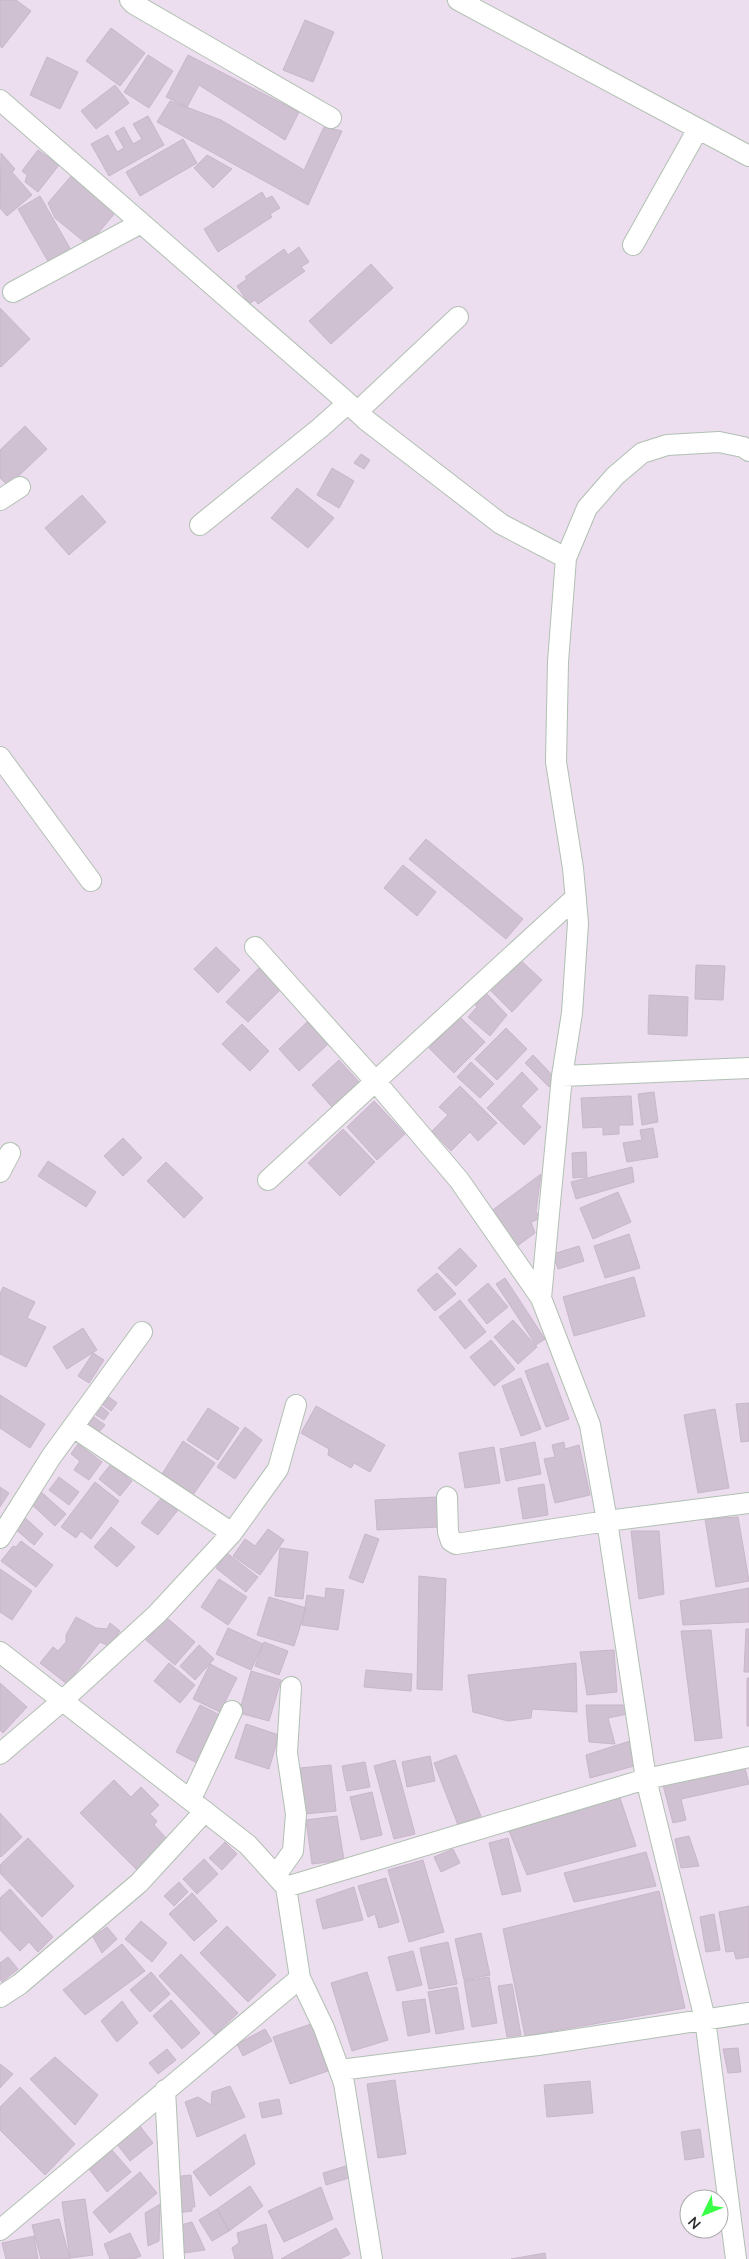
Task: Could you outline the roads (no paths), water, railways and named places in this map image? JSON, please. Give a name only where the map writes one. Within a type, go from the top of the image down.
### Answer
[{"type":"street","points":[[130,0],[331,118]]},
{"type":"street","points":[[458,0],[749,156]]},
{"type":"street","points":[[0,100],[352,407],[501,524],[566,558]]},
{"type":"street","points":[[633,245],[698,129]]},
{"type":"street","points":[[13,292],[141,224]]},
{"type":"street","points":[[200,525],[320,428],[352,407],[458,317]]},
{"type":"street","points":[[541,1298],[562,1076],[572,1014],[578,923],[576,897],[556,762],[558,662],[566,558],[586,508],[616,476],[642,453],[666,446],[710,442],[743,447],[749,451]]},
{"type":"street","points":[[0,500],[20,487]]},
{"type":"street","points":[[0,757],[91,880]]},
{"type":"street","points":[[268,1180],[576,897]]},
{"type":"street","points":[[255,947],[376,1082],[458,1180],[541,1298],[590,1425],[607,1521],[646,1779],[705,2019],[741,2233],[736,2259]]},
{"type":"street","points":[[562,1076],[749,1068]]},
{"type":"street","points":[[0,1172],[10,1153]]},
{"type":"street","points":[[0,1538],[51,1457],[142,1332]]},
{"type":"street","points":[[0,1754],[62,1701],[157,1614],[232,1533],[278,1469],[296,1405]]},
{"type":"street","points":[[73,1427],[232,1533]]},
{"type":"street","points":[[447,1496],[448,1532],[450,1541],[456,1544],[607,1521],[749,1503]]},
{"type":"street","points":[[0,1652],[248,1845],[281,1881],[300,1978],[324,2028],[344,2083],[372,2259]]},
{"type":"street","points":[[281,1881],[293,1851],[296,1814],[286,1753],[291,1687]]},
{"type":"street","points":[[0,1997],[20,1984],[139,1883],[198,1805],[232,1711]]},
{"type":"street","points":[[281,1881],[646,1779],[749,1757]]},
{"type":"street","points":[[0,2230],[300,1978]]},
{"type":"street","points":[[340,2070],[538,2045],[749,2013]]},
{"type":"street","points":[[165,2090],[174,2259]]}]
